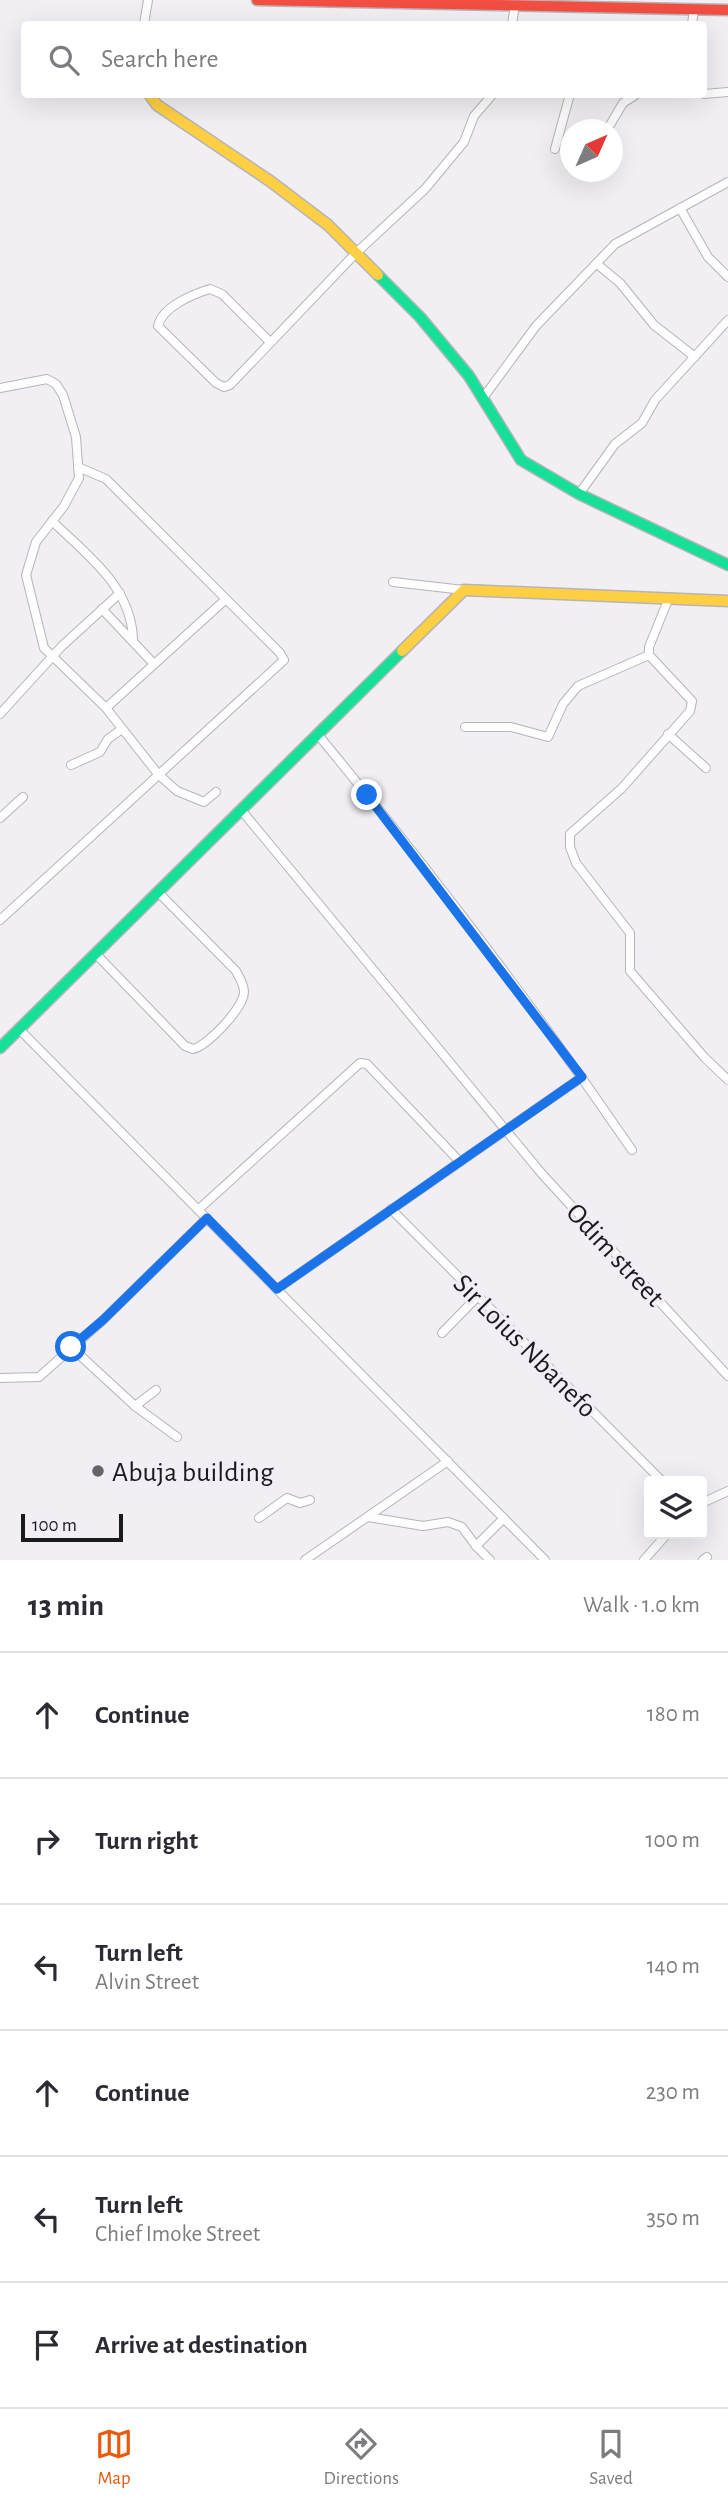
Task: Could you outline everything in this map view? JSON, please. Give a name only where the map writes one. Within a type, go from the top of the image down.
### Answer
[{"type":"street","points":[[144,21],[148,0]]},
{"type":"street","points":[[257,0],[515,5],[541,3],[728,10]]},
{"type":"street","points":[[512,21],[515,5]]},
{"type":"street","points":[[692,21],[694,9]]},
{"type":"street","points":[[707,94],[728,92]]},
{"type":"street","points":[[152,98],[157,105],[270,181],[328,225],[420,317],[483,398],[521,460],[579,494],[728,565]]},
{"type":"street","points":[[269,341],[222,294],[210,289],[184,299],[159,319],[158,326],[216,383],[225,387],[356,253],[425,189],[464,142],[474,116],[490,98]]},
{"type":"street","points":[[555,149],[569,98]]},
{"type":"street","points":[[614,119],[623,103],[631,98]]},
{"type":"street","points":[[483,398],[536,326],[615,244],[728,182]]},
{"type":"street","points":[[680,208],[708,257],[728,277]]},
{"type":"street","points":[[597,264],[620,284],[654,325],[695,357]]},
{"type":"street","points":[[579,494],[615,444],[642,423],[655,400],[728,320]]},
{"type":"street","points":[[0,388],[47,379],[56,384],[63,395],[76,437],[79,478],[73,493],[37,542],[26,581],[44,648],[106,708],[158,774],[177,791],[191,799],[204,802],[216,792]]},
{"type":"street","points":[[0,920],[284,660],[106,479],[79,467]]},
{"type":"street","points":[[52,521],[114,580],[132,622],[133,639]]},
{"type":"street","points":[[393,582],[464,590],[728,601]]},
{"type":"street","points":[[0,1048],[464,590]]},
{"type":"street","points":[[2,712],[54,659],[62,646],[120,593]]},
{"type":"street","points":[[106,708],[226,599]]},
{"type":"street","points":[[668,600],[649,647],[649,655],[692,701],[690,711],[622,788],[570,834],[569,847],[576,863],[630,933],[630,971],[705,1058],[728,1080]]},
{"type":"street","points":[[102,609],[153,663]]},
{"type":"street","points":[[465,727],[511,727],[548,737],[563,704],[578,686],[649,655]]},
{"type":"street","points":[[0,701],[2,712]]},
{"type":"street","points":[[71,765],[100,752],[108,738],[122,729]]},
{"type":"street","points":[[668,734],[706,768]]},
{"type":"street","points":[[319,736],[383,814],[582,1077],[632,1150]]},
{"type":"street","points":[[0,818],[23,797]]},
{"type":"street","name":"Odim street","points":[[242,811],[505,1131],[588,1226],[728,1376]]},
{"type":"street","points":[[95,953],[185,1046],[192,1049],[204,1044],[240,1006],[244,991],[241,981],[236,971],[158,892]]},
{"type":"street","points":[[19,1029],[545,1560]]},
{"type":"street","points":[[199,1209],[360,1063],[367,1064],[460,1162]]},
{"type":"street","points":[[277,1289],[582,1077]]},
{"type":"street","name":"Sir Loius Nbanefo","points":[[391,1209],[657,1476]]},
{"type":"street","points":[[0,1378],[39,1377],[103,1320],[207,1218]]},
{"type":"street","points":[[442,1333],[477,1297]]},
{"type":"street","points":[[71,1347],[135,1406],[177,1437]]},
{"type":"street","points":[[135,1406],[156,1390]]},
{"type":"street","points":[[305,1560],[448,1461]]},
{"type":"street","points":[[707,1501],[728,1491]]},
{"type":"street","points":[[259,1518],[287,1498],[300,1503],[310,1500]]},
{"type":"street","points":[[368,1517],[423,1526],[448,1522],[462,1527],[490,1560]]},
{"type":"street","points":[[476,1546],[504,1518]]},
{"type":"street","points":[[644,1560],[663,1539]]},
{"type":"traffic: fast","points":[[378,275],[420,317],[469,376],[521,460],[579,494],[728,565]]},
{"type":"traffic: fast","points":[[0,1048],[402,651]]},
{"type":"traffic: slow","points":[[152,98],[157,105],[270,181],[328,225],[378,275]]},
{"type":"traffic: slow","points":[[402,651],[464,590],[728,601]]},
{"type":"traffic: jam","points":[[257,0],[728,10]]},
{"type":"place","name":"Abuja building","points":[[98,1471]]},
{"type":"route","points":[[71,1347],[103,1320],[207,1218],[277,1289],[582,1077],[367,795]]}]
